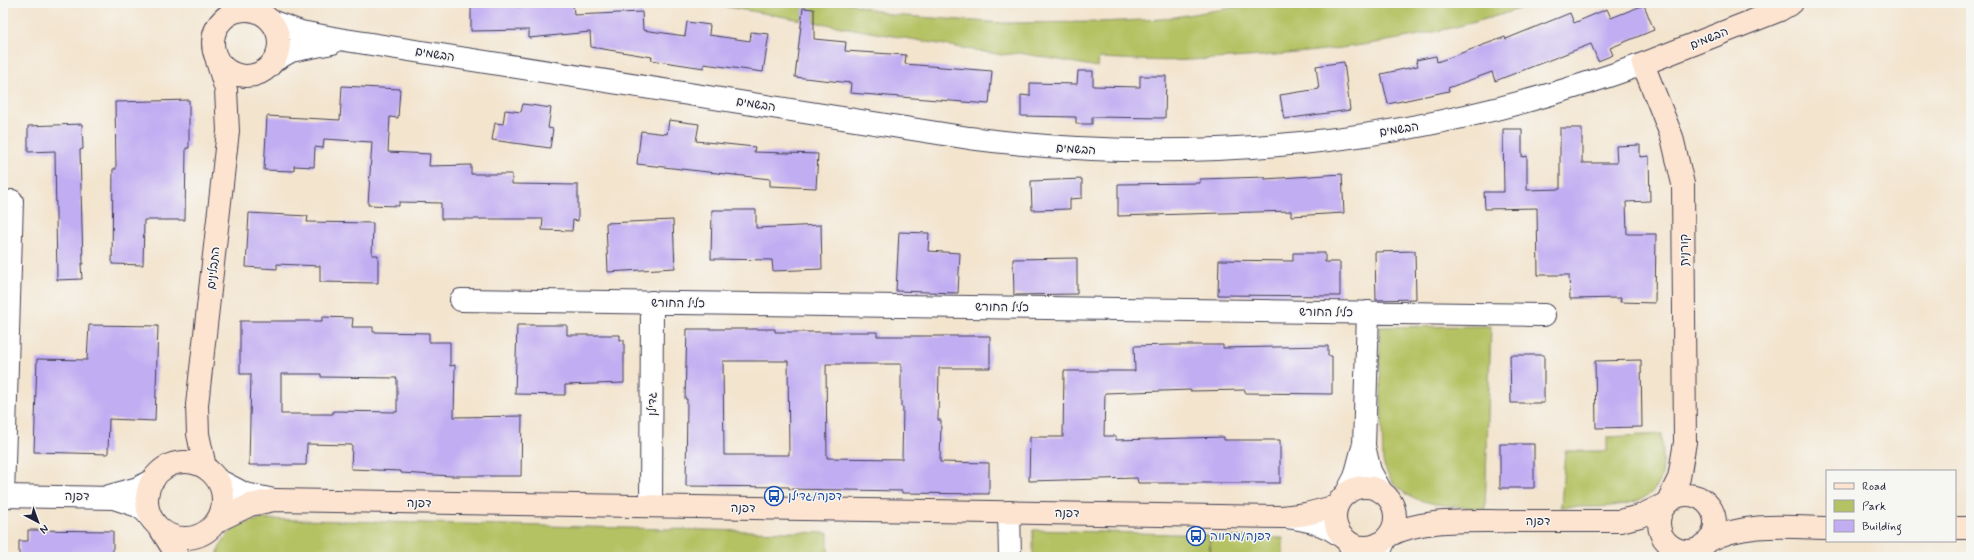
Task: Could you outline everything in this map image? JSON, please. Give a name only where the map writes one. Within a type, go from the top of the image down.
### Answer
[{"type":"street","points":[[217,26],[228,15],[238,11],[253,10],[265,14],[277,30],[279,40],[269,66],[254,76],[238,76],[229,72],[217,61],[212,46],[213,36],[217,26],[231,3]]},
{"type":"street","name":"הבשמים","points":[[265,14],[316,36],[969,138],[1058,148],[1151,152],[1206,151],[1286,145],[1412,128],[1499,109],[1539,98],[1643,64],[1780,10],[1792,3]]},
{"type":"street","name":"הבשמים","points":[[269,66],[291,51],[347,40]]},
{"type":"street","name":"התבלינים","points":[[212,474],[199,441],[197,404],[228,131],[225,83],[217,61]]},
{"type":"street","name":"קורנית","points":[[1643,64],[1672,137],[1683,184],[1685,442],[1679,478],[1667,503]]},
{"type":"street","name":"התבלינים","points":[[228,131],[244,91],[252,80],[269,66]]},
{"type":"street","points":[[3,496],[6,291],[12,201]]},
{"type":"street","name":"כליל החורש","points":[[461,300],[1544,315]]},
{"type":"street","name":"גדילן","points":[[651,506],[652,302]]},
{"type":"street","points":[[1364,446],[1370,471],[1395,510],[1396,519],[1384,544],[1363,547],[1349,545],[1336,524],[1335,515],[1355,477],[1364,446],[1368,312]]},
{"type":"street","name":"התבלינים","points":[[160,473],[180,449],[189,431],[197,404]]},
{"type":"street","name":"קורנית","points":[[1685,442],[1695,479],[1710,506]]},
{"type":"street","points":[[178,557],[157,525],[147,504],[150,486],[160,473],[177,463],[189,462],[212,474],[223,491],[224,503],[212,526],[197,545],[192,557]]},
{"type":"street","name":"דפנה","points":[[104,497],[129,492],[160,473]]},
{"type":"street","name":"דפנה","points":[[212,474],[245,494],[274,500],[1283,517],[1312,522],[1336,532],[1349,545]]},
{"type":"street","points":[[1342,500],[1354,489],[1363,487],[1386,496]]},
{"type":"street","points":[[1758,527],[1732,520],[1710,506],[1702,498],[1689,494],[1676,496],[1667,503],[1661,512],[1659,525],[1661,534],[1672,548],[1689,551],[1703,548],[1727,534],[1758,527],[1826,528]]},
{"type":"street","name":"דפנה","points":[[3,496],[114,498],[133,504],[146,512],[157,525]]},
{"type":"street","name":"דפנה","points":[[1386,496],[1407,510],[1422,515],[1462,522]]},
{"type":"street","name":"דפנה","points":[[212,526],[250,505],[274,500]]},
{"type":"street","name":"דפנה","points":[[1283,517],[1311,513],[1342,500]]},
{"type":"street","name":"דפנה","points":[[1384,544],[1398,531],[1411,527],[1462,522],[1615,521],[1634,518],[1667,503]]},
{"type":"street","points":[[1703,548],[1713,533],[1715,524],[1715,516],[1710,506]]},
{"type":"street","points":[[1010,512],[1010,557]]},
{"type":"street","name":"דפנה","points":[[1615,521],[1639,526],[1672,548]]},
{"type":"street","points":[[157,525],[171,536],[183,538],[194,538],[212,526]]},
{"type":"street","points":[[1956,528],[1971,528]]},
{"type":"green space","points":[[705,3],[849,3],[892,15],[1003,23],[1100,22],[1161,19],[1262,3],[1537,3],[1452,28],[1365,45],[1276,55],[1231,58],[1165,61],[1099,58],[1098,67],[1020,53],[1002,55]]},
{"type":"green space","points":[[1491,326],[1485,509],[1438,504],[1410,496],[1398,488],[1389,477],[1383,461],[1379,327]]},
{"type":"green space","points":[[1662,434],[1663,462],[1661,478],[1655,489],[1645,497],[1632,502],[1602,507],[1561,507],[1565,451],[1607,451],[1607,437]]},
{"type":"green space","points":[[262,519],[828,533],[828,557],[217,557],[219,549],[227,535],[239,526]]},
{"type":"green space","points":[[1033,530],[1209,535],[1210,557],[1033,557]]},
{"type":"green space","points":[[1210,536],[1283,538],[1283,557],[1211,557]]},
{"type":"building","points":[[471,3],[518,3],[518,7],[573,3],[574,15],[642,12],[643,30],[685,36],[687,22],[710,25],[709,35],[750,41],[751,32],[769,34],[763,72],[704,64],[704,68],[651,60],[652,57],[591,47],[590,32],[529,38],[529,30],[471,31]]},
{"type":"building","points":[[1644,5],[1654,30],[1610,48],[1613,55],[1598,61],[1591,44],[1495,81],[1492,72],[1448,88],[1449,91],[1388,104],[1381,74],[1418,66],[1416,60],[1436,56],[1437,62],[1505,37],[1506,39],[1570,13],[1574,23],[1607,9],[1611,18]]},
{"type":"building","points":[[803,8],[814,9],[814,39],[846,42],[845,51],[906,55],[905,64],[992,71],[989,104],[850,93],[851,83],[795,77]]},
{"type":"building","points":[[1344,62],[1350,110],[1284,119],[1280,95],[1319,89],[1316,66]]},
{"type":"building","points":[[1078,71],[1093,71],[1093,86],[1140,87],[1140,76],[1166,76],[1165,118],[1092,117],[1092,124],[1076,124],[1076,117],[1021,116],[1021,95],[1030,96],[1030,83],[1077,84]]},
{"type":"building","points":[[342,86],[400,89],[398,118],[390,117],[388,152],[430,154],[429,166],[471,165],[471,174],[512,174],[512,184],[578,185],[578,221],[573,220],[572,231],[542,230],[543,219],[441,219],[441,203],[399,202],[399,206],[368,205],[372,142],[324,139],[323,148],[315,147],[314,167],[294,166],[294,171],[264,170],[267,116],[340,120]]},
{"type":"building","points":[[189,100],[189,148],[186,148],[185,220],[144,220],[143,265],[112,264],[113,169],[116,169],[115,102]]},
{"type":"building","points":[[523,104],[551,108],[548,128],[553,129],[550,148],[492,140],[495,123],[503,124],[505,110],[521,112]]},
{"type":"building","points":[[669,120],[699,124],[696,141],[755,147],[754,152],[818,154],[816,188],[770,186],[770,179],[637,164],[641,131],[667,134]]},
{"type":"building","points":[[82,124],[83,149],[80,150],[83,264],[81,264],[82,279],[57,280],[55,151],[28,152],[28,126]]},
{"type":"building","points":[[1560,128],[1582,128],[1582,163],[1617,163],[1616,146],[1640,145],[1640,157],[1649,156],[1650,201],[1626,202],[1627,234],[1656,234],[1655,303],[1620,302],[1621,298],[1570,299],[1569,275],[1538,275],[1537,208],[1485,209],[1484,192],[1504,192],[1503,129],[1522,129],[1522,157],[1527,156],[1527,190],[1560,189]]},
{"type":"building","points":[[1342,174],[1344,213],[1291,216],[1291,211],[1118,216],[1118,184],[1200,183],[1200,179],[1265,177],[1265,179]]},
{"type":"building","points":[[1082,179],[1082,198],[1070,199],[1070,209],[1032,210],[1031,181]]},
{"type":"building","points":[[712,210],[756,210],[756,228],[821,225],[822,269],[773,271],[772,260],[711,259]]},
{"type":"building","points":[[249,213],[308,216],[307,222],[373,223],[372,255],[378,255],[378,283],[320,282],[320,266],[277,264],[277,269],[246,267]]},
{"type":"building","points":[[673,220],[675,268],[608,272],[606,223]]},
{"type":"building","points":[[899,232],[929,233],[928,251],[960,253],[958,293],[896,291]]},
{"type":"building","points":[[1415,251],[1416,299],[1376,300],[1375,252]]},
{"type":"building","points":[[1293,253],[1325,253],[1325,262],[1340,262],[1340,296],[1218,295],[1219,260],[1293,261]]},
{"type":"building","points":[[1077,258],[1077,294],[1014,295],[1013,259]]},
{"type":"building","points":[[322,317],[353,318],[352,327],[373,327],[373,332],[429,333],[429,342],[450,342],[450,366],[455,365],[454,417],[522,416],[521,476],[452,476],[401,473],[401,471],[351,469],[352,445],[307,444],[306,465],[249,465],[251,374],[240,374],[240,321],[322,321]],"holes":[[[281,374],[321,374],[321,377],[397,378],[397,412],[333,411],[333,414],[281,414]]]},
{"type":"building","points":[[89,325],[158,326],[155,421],[109,419],[108,454],[34,452],[37,359],[87,360]]},
{"type":"building","points":[[517,325],[567,325],[567,335],[620,335],[620,340],[624,340],[624,383],[565,385],[565,395],[515,394]]},
{"type":"building","points":[[687,329],[775,329],[775,332],[877,332],[877,336],[990,336],[990,368],[939,368],[938,420],[941,420],[940,462],[989,463],[989,494],[902,493],[902,491],[789,489],[789,487],[686,486],[687,399],[685,399]],"holes":[[[723,361],[788,361],[789,455],[724,455]],[[826,364],[901,364],[901,407],[903,407],[902,459],[827,458]]]},
{"type":"building","points":[[1223,345],[1223,348],[1328,346],[1328,356],[1332,356],[1332,394],[1245,393],[1245,390],[1105,393],[1104,436],[1116,436],[1116,440],[1224,437],[1224,440],[1280,440],[1280,483],[1138,483],[1137,478],[1029,481],[1030,437],[1063,437],[1064,371],[1135,371],[1134,346]]},
{"type":"building","points":[[1510,355],[1544,355],[1544,403],[1511,403]]},
{"type":"building","points":[[1641,360],[1642,427],[1596,428],[1595,361]]},
{"type":"building","points":[[1500,444],[1534,444],[1534,488],[1500,488]]},
{"type":"building","points":[[28,530],[113,531],[113,557],[19,557],[19,541],[28,541]]},
{"type":"place","name":"דפנה/גדילן","points":[[774,496]]},
{"type":"place","name":"דפנה/מרווה","points":[[1196,536]]}]
